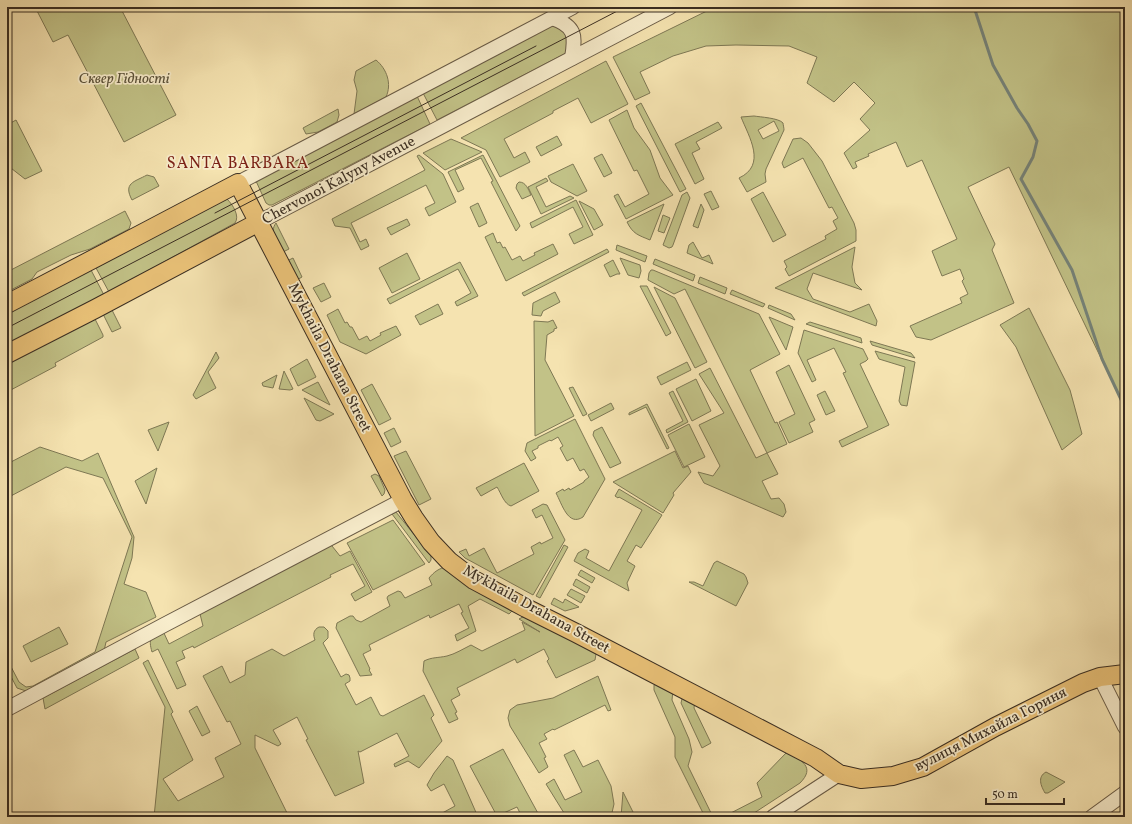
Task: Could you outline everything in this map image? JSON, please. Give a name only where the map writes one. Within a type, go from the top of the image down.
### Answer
[{"type":"main road","name":"Mykhaila Drahana Street","points":[[238,182],[403,500],[431,542],[449,561],[474,580],[816,758],[839,774]]},
{"type":"main road","points":[[7,304],[143,234],[238,182]]},
{"type":"main road","name":"Chervonoi Kalyny Avenue","points":[[7,354],[259,222]]},
{"type":"main road","name":"вулиця Михайла Гориня","points":[[839,774],[861,779],[892,776],[923,767],[995,727],[1083,683],[1100,677],[1125,674]]},
{"type":"street","points":[[238,182],[573,7]]},
{"type":"street","name":"Chervonoi Kalyny Avenue","points":[[259,222],[670,7]]},
{"type":"street","points":[[552,18],[562,21],[571,28],[574,34],[572,58]]},
{"type":"street","points":[[7,709],[403,500]]},
{"type":"street","points":[[1100,677],[1125,727]]},
{"type":"street","points":[[773,817],[839,774]]},
{"type":"street","points":[[1092,817],[1125,793]]},
{"type":"green space","name":"Сквер Гідності","points":[[35,7],[120,7],[176,115],[124,142],[68,35],[53,42]]},
{"type":"green space","points":[[715,7],[1125,7],[1125,408],[1009,167],[968,187],[995,244],[992,250],[1014,303],[931,340],[916,337],[910,326],[962,303],[960,298],[968,294],[962,281],[964,279],[960,269],[942,276],[932,251],[957,239],[922,160],[907,167],[896,142],[868,154],[869,156],[855,162],[857,167],[853,169],[844,153],[870,130],[860,119],[875,103],[854,82],[834,102],[807,83],[817,57],[789,46],[706,46],[673,56],[640,72],[650,93],[635,100],[613,57]]},
{"type":"green space","points":[[552,25],[566,34],[566,53],[437,120],[423,93]]},
{"type":"green space","points":[[376,60],[386,72],[389,87],[386,97],[354,114],[357,91],[354,80],[356,71]]},
{"type":"green space","points":[[606,61],[628,104],[591,123],[578,98],[504,139],[514,158],[525,152],[530,162],[500,177],[486,150],[461,138]]},
{"type":"green space","points":[[417,96],[430,124],[272,205],[266,203],[256,181]]},
{"type":"green space","points":[[641,103],[686,189],[680,192],[636,106]]},
{"type":"green space","points":[[338,109],[339,115],[337,122],[318,132],[306,134],[303,128]]},
{"type":"green space","points":[[627,110],[634,128],[650,150],[660,178],[673,195],[626,219],[614,196],[618,194],[625,207],[649,194],[637,170],[634,171],[609,120]]},
{"type":"green space","points":[[754,116],[778,120],[783,123],[784,129],[766,169],[766,182],[747,192],[739,178],[752,166],[754,150],[741,117]],"holes":[[[774,121],[779,131],[763,139],[758,130]]]},
{"type":"green space","points":[[16,120],[42,171],[25,179],[7,165],[7,125]]},
{"type":"green space","points":[[718,122],[722,128],[696,142],[700,149],[692,153],[704,179],[695,184],[675,144]]},
{"type":"green space","points":[[557,136],[562,145],[541,156],[536,147]]},
{"type":"green space","points":[[801,138],[808,143],[822,161],[854,223],[856,230],[856,241],[789,276],[785,269],[787,267],[784,261],[826,239],[825,236],[837,229],[833,221],[838,218],[832,207],[829,208],[803,158],[784,168],[782,163],[793,139]]},
{"type":"green space","points":[[451,139],[482,152],[445,170],[423,153]]},
{"type":"green space","points":[[602,154],[612,173],[604,177],[594,158]]},
{"type":"green space","points":[[419,155],[443,174],[456,202],[429,216],[425,208],[435,203],[426,185],[351,223],[360,242],[366,239],[369,246],[361,250],[350,228],[335,226],[332,219],[425,170],[417,156]]},
{"type":"green space","points":[[483,155],[520,226],[516,231],[491,182],[493,181],[481,158],[455,170],[464,189],[458,192],[448,172]]},
{"type":"green space","points":[[573,164],[587,191],[577,196],[551,182],[548,176]]},
{"type":"green space","points":[[147,175],[154,177],[159,186],[132,200],[129,186]]},
{"type":"green space","points":[[546,178],[548,181],[536,187],[546,207],[570,196],[574,198],[541,214],[528,187]]},
{"type":"green space","points":[[519,182],[528,188],[531,195],[522,199],[516,188]]},
{"type":"green space","points":[[711,191],[719,207],[712,210],[704,194]]},
{"type":"green space","points":[[687,192],[690,198],[673,245],[669,248],[663,245],[682,195]]},
{"type":"green space","points":[[763,192],[786,235],[773,242],[751,199]]},
{"type":"green space","points":[[223,199],[227,199],[235,211],[237,217],[235,223],[109,292],[96,268]]},
{"type":"green space","points":[[576,200],[593,235],[574,244],[569,234],[583,227],[573,207],[532,228],[530,223]]},
{"type":"green space","points":[[579,201],[594,209],[603,225],[594,230]]},
{"type":"green space","points":[[478,203],[487,223],[479,227],[470,207]]},
{"type":"green space","points":[[664,204],[650,240],[636,234],[631,229],[627,222]]},
{"type":"green space","points":[[701,204],[704,210],[698,228],[693,226]]},
{"type":"green space","points":[[125,211],[131,223],[129,229],[90,249],[71,255],[37,272],[32,279],[7,292],[7,272]]},
{"type":"green space","points":[[663,215],[670,218],[664,233],[658,231]]},
{"type":"green space","points":[[407,219],[410,225],[391,235],[387,228]]},
{"type":"green space","points":[[276,223],[289,249],[281,253],[273,234]]},
{"type":"green space","points":[[493,233],[497,243],[500,242],[503,248],[505,247],[512,260],[520,256],[523,261],[535,255],[534,253],[553,244],[558,254],[506,281],[485,237]]},
{"type":"green space","points":[[693,242],[702,258],[709,255],[713,264],[687,253],[689,245]]},
{"type":"green space","points":[[617,245],[647,256],[645,262],[616,250]]},
{"type":"green space","points":[[855,247],[852,267],[855,283],[862,290],[813,273],[807,289],[813,299],[850,312],[869,304],[877,321],[876,326],[775,288]]},
{"type":"green space","points":[[607,249],[609,252],[524,296],[522,293]]},
{"type":"green space","points":[[407,253],[420,279],[392,293],[379,268]]},
{"type":"green space","points":[[293,258],[302,277],[295,281],[285,262]]},
{"type":"green space","points":[[620,258],[640,265],[641,271],[639,278],[628,275]]},
{"type":"green space","points":[[655,259],[695,275],[693,281],[653,264]]},
{"type":"green space","points":[[613,260],[620,274],[610,277],[604,265]]},
{"type":"green space","points":[[460,262],[478,296],[457,306],[455,302],[471,293],[458,269],[390,304],[387,299]]},
{"type":"green space","points":[[91,270],[104,295],[7,346],[7,314]]},
{"type":"green space","points":[[651,270],[759,314],[780,354],[750,370],[775,423],[777,422],[787,444],[767,453],[685,289],[674,294],[648,280]]},
{"type":"green space","points":[[700,277],[727,288],[725,294],[698,283]]},
{"type":"green space","points":[[324,283],[331,297],[321,302],[313,288]]},
{"type":"green space","points":[[640,286],[647,286],[671,333],[666,336]]},
{"type":"green space","points":[[654,287],[675,298],[707,362],[695,368]]},
{"type":"green space","points":[[732,290],[765,304],[763,307],[730,294]]},
{"type":"green space","points":[[555,292],[560,302],[543,311],[541,316],[532,315],[533,303]]},
{"type":"green space","points":[[438,304],[443,314],[420,325],[415,316]]},
{"type":"green space","points":[[769,305],[791,314],[795,320],[768,308]]},
{"type":"green space","points":[[111,308],[121,328],[112,332],[102,312]]},
{"type":"green space","points":[[1029,308],[1070,390],[1082,434],[1062,450],[1016,347],[1000,325]]},
{"type":"green space","points":[[338,309],[345,323],[347,322],[350,327],[352,327],[359,340],[367,336],[370,341],[381,335],[380,333],[396,326],[401,335],[366,354],[340,342],[327,315]]},
{"type":"green space","points":[[93,315],[103,337],[55,363],[56,366],[7,392],[7,358]]},
{"type":"green space","points":[[769,317],[793,327],[786,350]]},
{"type":"green space","points":[[553,320],[557,328],[547,335],[545,360],[574,416],[535,436],[534,321],[548,322]]},
{"type":"green space","points":[[810,322],[861,338],[862,343],[806,324]]},
{"type":"green space","points":[[804,330],[863,349],[868,359],[860,364],[889,425],[842,447],[839,441],[868,427],[843,373],[846,372],[834,348],[807,360],[816,380],[812,382],[798,353]]},
{"type":"green space","points":[[870,341],[911,353],[915,358],[872,345]]},
{"type":"green space","points":[[875,351],[915,362],[907,406],[901,405],[899,401],[905,367],[879,359]]},
{"type":"green space","points":[[216,352],[219,358],[208,372],[216,388],[196,399],[193,395]]},
{"type":"green space","points":[[307,359],[316,377],[298,386],[290,369]]},
{"type":"green space","points":[[687,362],[691,370],[661,385],[657,377]]},
{"type":"green space","points":[[789,365],[815,420],[809,423],[813,432],[789,443],[779,422],[795,414],[776,372]]},
{"type":"green space","points":[[710,368],[756,458],[767,453],[778,474],[762,481],[771,499],[779,498],[784,504],[786,512],[783,517],[704,483],[698,472],[713,476],[720,466],[699,425],[724,413],[699,374]]},
{"type":"green space","points":[[284,371],[293,389],[279,389]]},
{"type":"green space","points":[[277,375],[273,388],[263,386],[262,383]]},
{"type":"green space","points":[[696,379],[711,411],[692,421],[676,389]]},
{"type":"green space","points":[[318,382],[330,405],[302,390]]},
{"type":"green space","points":[[372,384],[391,419],[379,425],[361,390]]},
{"type":"green space","points":[[573,387],[587,414],[583,416],[569,388]]},
{"type":"green space","points":[[673,391],[688,422],[667,433],[666,430],[683,421],[669,393]]},
{"type":"green space","points":[[825,391],[835,411],[826,415],[817,395]]},
{"type":"green space","points":[[304,398],[334,414],[320,421],[316,420]]},
{"type":"green space","points":[[611,403],[614,409],[591,421],[588,415]]},
{"type":"green space","points":[[647,404],[669,448],[667,449],[646,407],[629,415],[629,413]]},
{"type":"green space","points":[[575,419],[605,479],[583,517],[578,519],[569,517],[556,493],[563,489],[564,491],[569,488],[570,490],[584,482],[589,477],[584,469],[580,471],[573,458],[567,461],[560,448],[563,446],[558,437],[538,446],[538,448],[532,451],[536,458],[531,461],[525,451],[527,443]]},
{"type":"green space","points":[[169,422],[158,451],[148,430]]},
{"type":"green space","points":[[689,424],[705,457],[684,467],[668,435]]},
{"type":"green space","points":[[602,427],[621,463],[610,468],[593,435],[594,431]]},
{"type":"green space","points":[[394,428],[401,442],[391,447],[384,433]]},
{"type":"green space","points":[[40,447],[82,461],[98,453],[134,537],[132,558],[124,584],[146,592],[156,617],[106,642],[104,651],[33,690],[26,691],[17,688],[7,669],[7,659],[19,682],[26,687],[33,686],[95,652],[132,537],[103,478],[66,467],[7,498],[7,464]]},
{"type":"green space","points":[[406,451],[431,499],[419,505],[394,456]]},
{"type":"green space","points":[[675,451],[683,468],[688,466],[691,472],[673,493],[674,495],[663,513],[613,482]]},
{"type":"green space","points":[[524,463],[539,491],[511,506],[505,501],[497,487],[481,496],[476,488]]},
{"type":"green space","points":[[157,468],[146,504],[135,481]]},
{"type":"green space","points":[[375,474],[379,476],[385,490],[382,496],[371,476]]},
{"type":"green space","points":[[619,489],[662,515],[641,548],[636,545],[627,561],[635,566],[627,583],[629,591],[574,561],[578,553],[585,549],[589,551],[586,558],[609,571],[642,510],[615,496]]},
{"type":"green space","points":[[543,504],[547,505],[565,540],[533,595],[465,558],[459,552],[466,549],[469,556],[484,548],[497,573],[534,554],[531,547],[540,542],[541,544],[553,538],[542,515],[536,518],[532,510]]},
{"type":"green space","points":[[396,512],[431,556],[429,563],[392,514]]},
{"type":"green space","points":[[393,520],[425,564],[373,590],[347,543]]},
{"type":"green space","points":[[328,541],[340,556],[350,551],[372,592],[355,601],[351,594],[365,586],[353,564],[330,575],[331,577],[194,648],[193,646],[182,651],[185,658],[176,662],[186,685],[177,689],[158,649],[152,652],[150,644],[153,637],[163,631],[169,644],[203,626],[199,610]]},
{"type":"green space","points":[[564,545],[568,547],[540,598],[536,596]]},
{"type":"green space","points":[[717,561],[744,574],[746,577],[748,583],[736,606],[689,582],[694,582],[703,586],[714,563]]},
{"type":"green space","points":[[447,567],[510,605],[512,611],[509,614],[480,599],[468,606],[476,631],[457,641],[455,635],[469,628],[461,613],[463,612],[459,604],[430,618],[429,615],[369,645],[371,650],[363,654],[372,675],[360,676],[336,628],[337,623],[350,616],[353,616],[356,620],[361,622],[390,606],[387,598],[388,596],[398,591],[401,592],[405,598],[432,585],[429,578],[437,571]]},
{"type":"green space","points":[[581,570],[595,578],[592,583],[578,575]]},
{"type":"green space","points":[[576,579],[590,587],[587,593],[573,585]]},
{"type":"green space","points":[[571,589],[585,596],[581,603],[567,595]]},
{"type":"green space","points":[[554,598],[563,603],[565,599],[579,607],[565,611],[551,604]]},
{"type":"green space","points":[[530,613],[595,648],[595,660],[556,678],[547,661],[549,659],[544,649],[517,663],[515,659],[457,688],[460,695],[451,700],[457,712],[455,713],[458,719],[449,723],[423,671],[424,661],[450,655],[471,645],[482,651],[525,630],[522,622],[540,632],[519,619]]},
{"type":"green space","points":[[59,627],[68,644],[31,662],[23,646]]},
{"type":"green space","points":[[319,627],[324,627],[328,631],[328,638],[323,643],[341,677],[346,674],[349,675],[350,681],[345,684],[356,705],[371,697],[380,715],[383,716],[424,695],[434,715],[431,718],[442,741],[419,768],[408,761],[395,767],[394,764],[409,756],[397,733],[360,752],[358,751],[364,783],[335,796],[306,740],[308,739],[297,717],[273,730],[281,744],[278,746],[255,735],[255,748],[289,817],[154,817],[165,707],[143,663],[148,660],[173,712],[171,714],[193,760],[163,779],[178,801],[224,777],[215,758],[241,744],[230,721],[227,722],[203,676],[222,666],[230,683],[245,675],[246,662],[272,649],[284,656],[315,640],[314,633]]},
{"type":"green space","points":[[135,649],[139,658],[45,709],[43,698]]},
{"type":"green space","points":[[598,676],[611,710],[608,711],[605,705],[544,734],[547,739],[539,743],[546,757],[544,758],[548,767],[539,773],[510,726],[508,718],[510,710],[517,705],[553,698]]},
{"type":"green space","points":[[659,682],[673,690],[672,700],[689,739],[692,752],[688,766],[713,817],[705,817],[675,757],[675,737],[654,690],[654,685]]},
{"type":"green space","points":[[685,696],[695,701],[694,708],[711,743],[702,748],[681,703]]},
{"type":"green space","points":[[197,706],[210,732],[202,736],[189,711]]},
{"type":"green space","points":[[503,749],[540,817],[522,817],[517,807],[497,816],[470,766]]},
{"type":"green space","points":[[574,750],[583,767],[598,760],[611,786],[614,804],[611,817],[568,817],[546,784],[554,779],[565,800],[582,792],[564,755]]},
{"type":"green space","points":[[787,752],[805,764],[807,768],[807,773],[800,783],[748,817],[723,817],[762,797],[757,783]]},
{"type":"green space","points":[[447,756],[453,760],[478,817],[435,817],[455,806],[444,784],[431,791],[427,785]]},
{"type":"green space","points":[[1046,772],[1065,782],[1048,793],[1045,793],[1041,785],[1041,776]]},
{"type":"green space","points":[[623,792],[635,816],[633,817],[621,817]]},
{"type":"waterway","points":[[974,7],[993,65],[1037,141],[1033,157],[1021,179],[1072,270],[1102,359],[1125,408]]},
{"type":"tram line","points":[[7,328],[625,7]]},
{"type":"tram line","points":[[215,213],[536,46]]},
{"type":"district","name":"SANTA BARBARA","points":[[238,164]]}]
